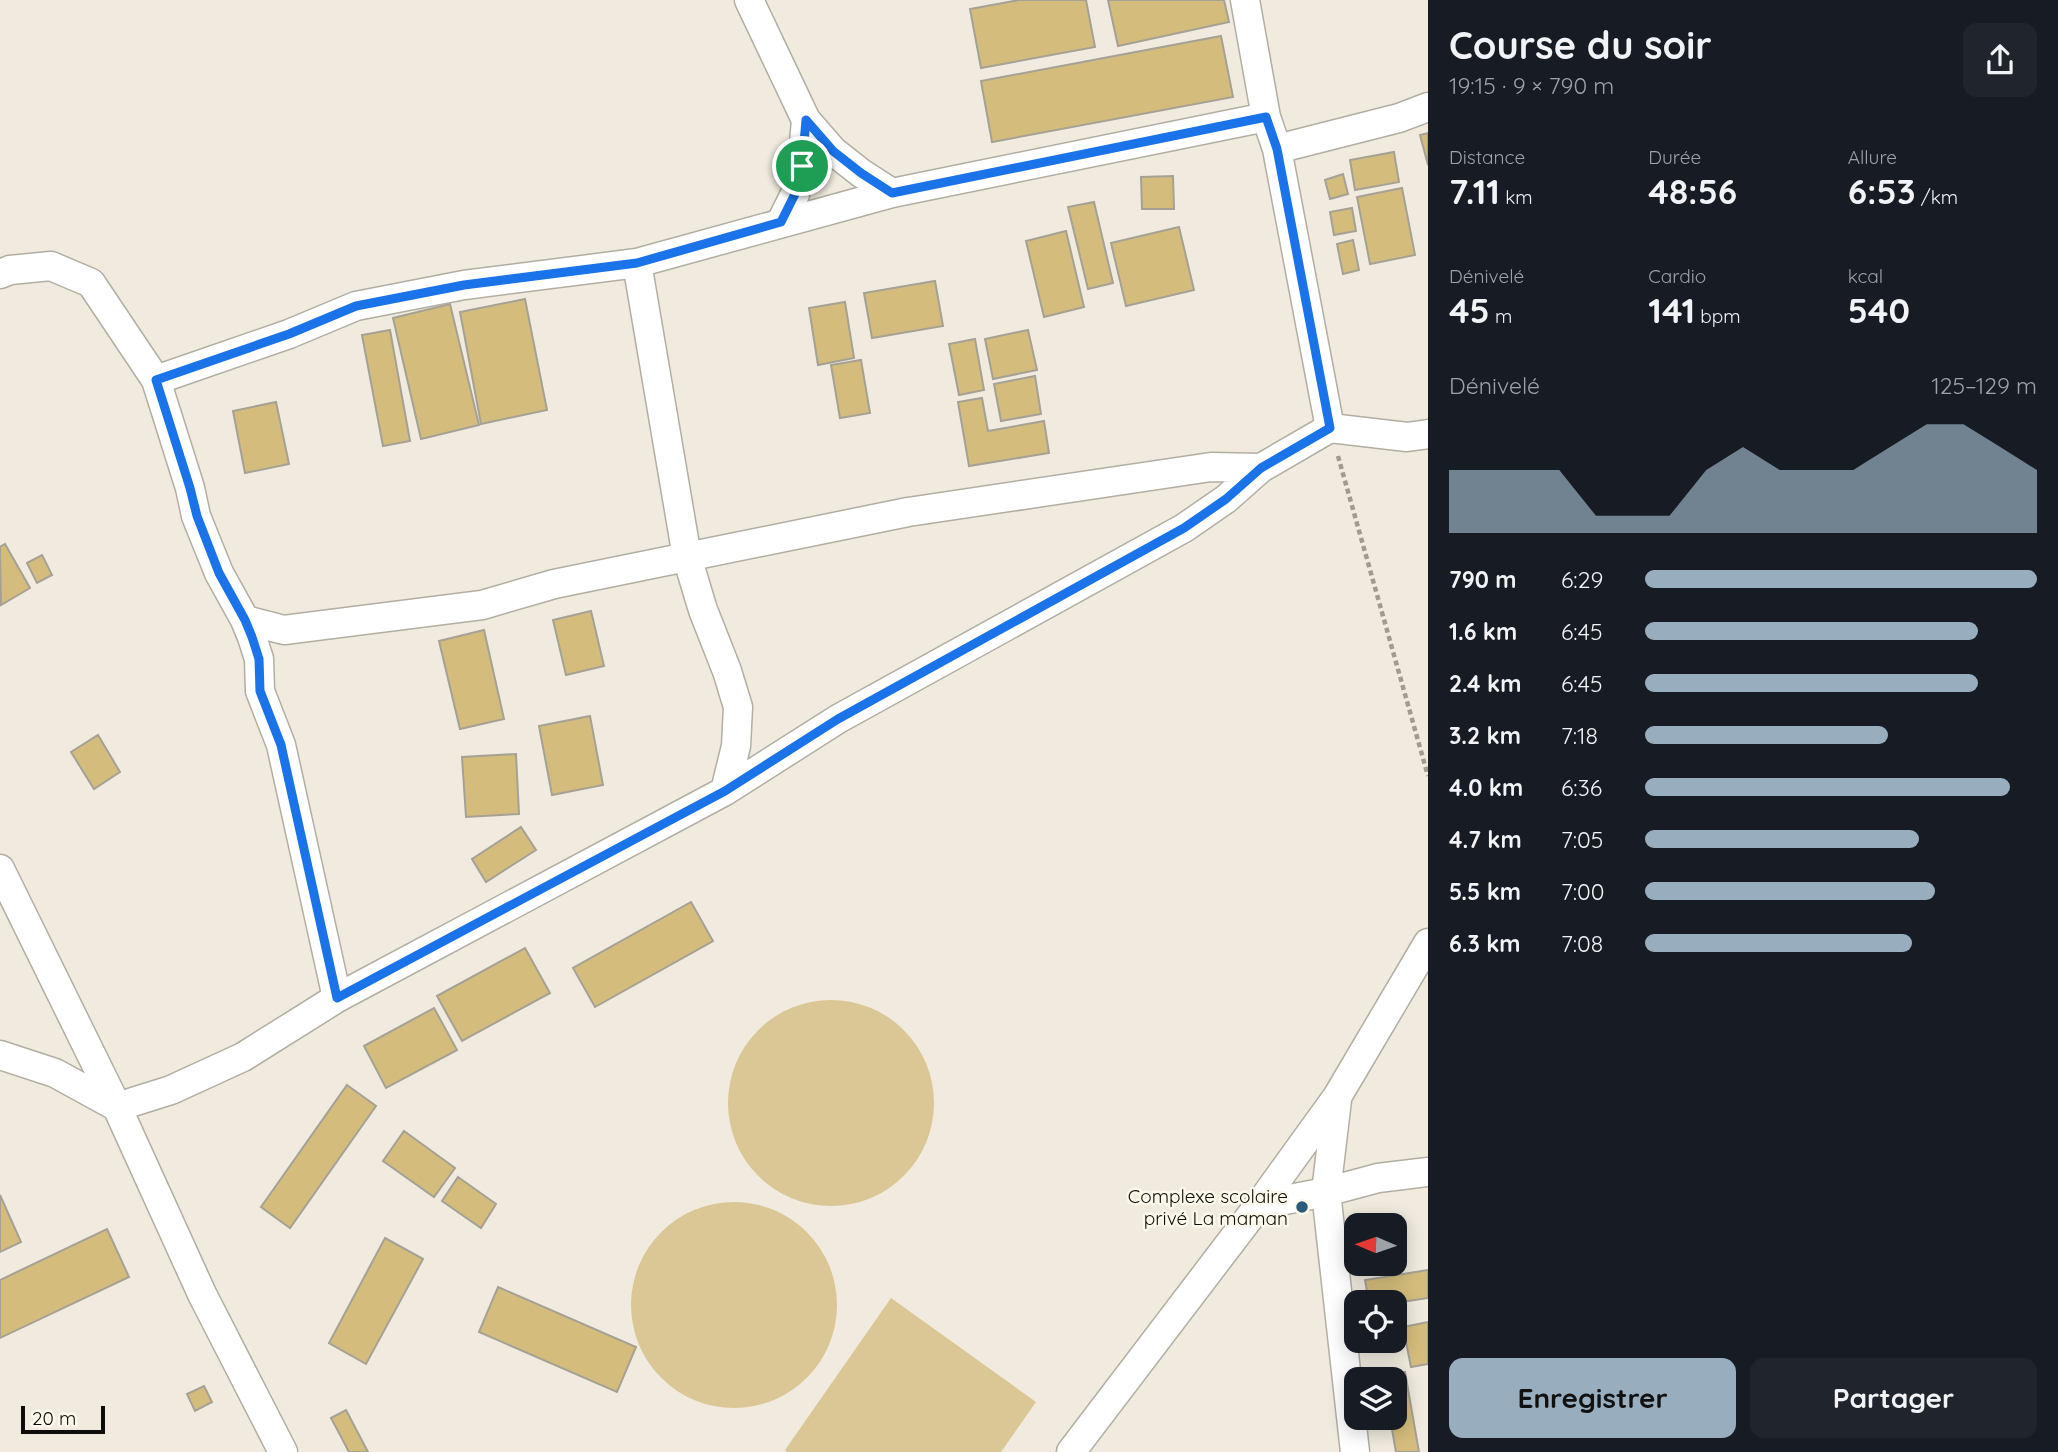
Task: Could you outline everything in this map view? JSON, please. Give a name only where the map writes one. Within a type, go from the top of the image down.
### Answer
[{"type":"street","points":[[749,0],[806,120],[833,151],[892,193]]},
{"type":"street","points":[[1245,0],[1266,117],[1277,149],[1330,428]]},
{"type":"street","points":[[1277,149],[1399,118],[1428,107]]},
{"type":"street","points":[[156,380],[289,334],[356,306],[464,285],[637,263],[892,193],[1266,117]]},
{"type":"street","points":[[781,222],[795,194],[802,166],[806,120]]},
{"type":"street","points":[[637,263],[687,557],[738,707],[736,746],[725,791]]},
{"type":"street","points":[[0,274],[10,270],[51,266],[91,283],[156,380],[197,516],[219,573],[245,620],[259,659],[260,691],[281,745],[337,998]]},
{"type":"street","points":[[0,1055],[55,1073],[117,1107],[171,1090],[243,1057],[337,998],[725,791],[838,719],[1184,528],[1226,499],[1261,468],[1330,428],[1407,437],[1428,434]]},
{"type":"street","points":[[245,620],[284,630],[482,605],[554,584],[908,512],[1211,467],[1261,468]]},
{"type":"street","points":[[259,659],[284,630]]},
{"type":"street","points":[[0,869],[117,1107],[202,1294],[283,1452]]},
{"type":"street","points":[[1071,1452],[1259,1205],[1337,1097],[1428,943]]},
{"type":"street","points":[[1337,1097],[1326,1192],[1355,1452]]},
{"type":"street","points":[[1259,1205],[1326,1192],[1378,1178],[1428,1172]]},
{"type":"path","points":[[1330,428],[1428,776]]},
{"type":"shaded area","points":[[831,1000],[870,1008],[904,1030],[926,1064],[934,1103],[926,1142],[904,1176],[870,1198],[831,1206],[792,1198],[758,1176],[736,1142],[728,1103],[736,1064],[758,1030],[792,1008]]},
{"type":"shaded area","points":[[734,1202],[773,1210],[807,1232],[829,1266],[837,1305],[829,1344],[807,1378],[773,1400],[734,1408],[695,1400],[661,1378],[639,1344],[631,1305],[639,1266],[661,1232],[695,1210]]},
{"type":"shaded area","points":[[891,1298],[1036,1402],[1001,1452],[785,1450]]},
{"type":"building","points":[[1019,0],[1086,0],[1095,47],[981,68],[970,9]]},
{"type":"building","points":[[1108,0],[1224,0],[1229,22],[1118,46]]},
{"type":"building","points":[[1221,36],[1233,97],[992,142],[981,81]]},
{"type":"building","points":[[1428,133],[1428,165],[1420,135]]},
{"type":"building","points":[[1394,152],[1399,182],[1355,190],[1350,160]]},
{"type":"building","points":[[1343,174],[1348,194],[1330,199],[1325,180]]},
{"type":"building","points":[[1173,176],[1174,209],[1142,209],[1141,177]]},
{"type":"building","points":[[1402,188],[1415,255],[1370,264],[1357,197]]},
{"type":"building","points":[[1094,202],[1113,283],[1088,289],[1068,207]]},
{"type":"building","points":[[1352,208],[1356,231],[1334,235],[1330,212]]},
{"type":"building","points":[[1179,227],[1194,290],[1126,306],[1111,243]]},
{"type":"building","points":[[1066,231],[1084,307],[1044,317],[1026,241]]},
{"type":"building","points":[[1353,240],[1359,270],[1343,274],[1337,244]]},
{"type":"building","points":[[935,281],[943,326],[872,338],[864,293]]},
{"type":"building","points":[[525,299],[547,410],[481,424],[460,312]]},
{"type":"building","points":[[845,302],[854,358],[818,365],[809,308]]},
{"type":"building","points":[[450,304],[479,425],[421,439],[393,318]]},
{"type":"building","points":[[390,330],[410,441],[383,446],[362,335]]},
{"type":"building","points":[[1028,330],[1037,370],[993,379],[985,339]]},
{"type":"building","points":[[975,339],[984,390],[959,395],[949,344]]},
{"type":"building","points":[[861,360],[870,413],[840,418],[831,365]]},
{"type":"building","points":[[1035,376],[1041,414],[1001,421],[994,384]]},
{"type":"building","points":[[982,398],[988,431],[1044,421],[1049,453],[969,466],[958,402]]},
{"type":"building","points":[[276,402],[289,464],[245,473],[233,411]]},
{"type":"building","points":[[5,544],[30,588],[1,605],[0,547]]},
{"type":"building","points":[[42,555],[52,575],[37,583],[27,563]]},
{"type":"building","points":[[591,611],[604,666],[566,675],[553,620]]},
{"type":"building","points":[[484,630],[504,719],[460,729],[439,641]]},
{"type":"building","points":[[590,716],[603,785],[552,795],[539,726]]},
{"type":"building","points":[[98,735],[120,772],[94,789],[71,752]]},
{"type":"building","points":[[516,754],[519,814],[466,817],[462,757]]},
{"type":"building","points":[[521,827],[536,850],[486,882],[472,859]]},
{"type":"building","points":[[691,902],[713,941],[595,1007],[573,968]]},
{"type":"building","points":[[525,948],[550,993],[462,1041],[437,996]]},
{"type":"building","points":[[434,1008],[457,1050],[386,1088],[364,1046]]},
{"type":"building","points":[[347,1085],[376,1106],[290,1228],[261,1207]]},
{"type":"building","points":[[404,1131],[455,1168],[434,1197],[383,1161]]},
{"type":"building","points":[[458,1177],[496,1204],[481,1228],[442,1201]]},
{"type":"building","points":[[0,1195],[21,1242],[0,1252]]},
{"type":"building","points":[[107,1229],[129,1277],[0,1338],[0,1280]]},
{"type":"building","points":[[385,1238],[423,1259],[366,1364],[329,1343]]},
{"type":"building","points":[[1428,1270],[1428,1298],[1407,1301],[1407,1290],[1367,1290],[1365,1280],[1407,1276],[1407,1273]]},
{"type":"building","points":[[498,1287],[636,1347],[617,1392],[479,1332]]},
{"type":"building","points":[[1428,1322],[1428,1364],[1411,1367],[1407,1326]]},
{"type":"building","points":[[1407,1383],[1419,1452],[1396,1452],[1392,1430],[1407,1430]]},
{"type":"building","points":[[204,1386],[212,1402],[195,1411],[187,1394]]},
{"type":"building","points":[[346,1410],[368,1452],[349,1452],[331,1418]]},
{"type":"place","name":"Complexe scolaire privé La maman","points":[[1302,1207]]},
{"type":"route","points":[[1266,117],[1277,149],[1330,428],[1261,468],[1226,499],[1184,528],[838,719],[725,791],[337,998],[281,745],[260,691],[259,659],[245,620],[219,573],[197,516],[156,380],[289,334],[356,306],[464,285],[637,263],[781,222],[795,194],[802,166],[806,120],[833,151],[892,193],[1266,117]]}]
